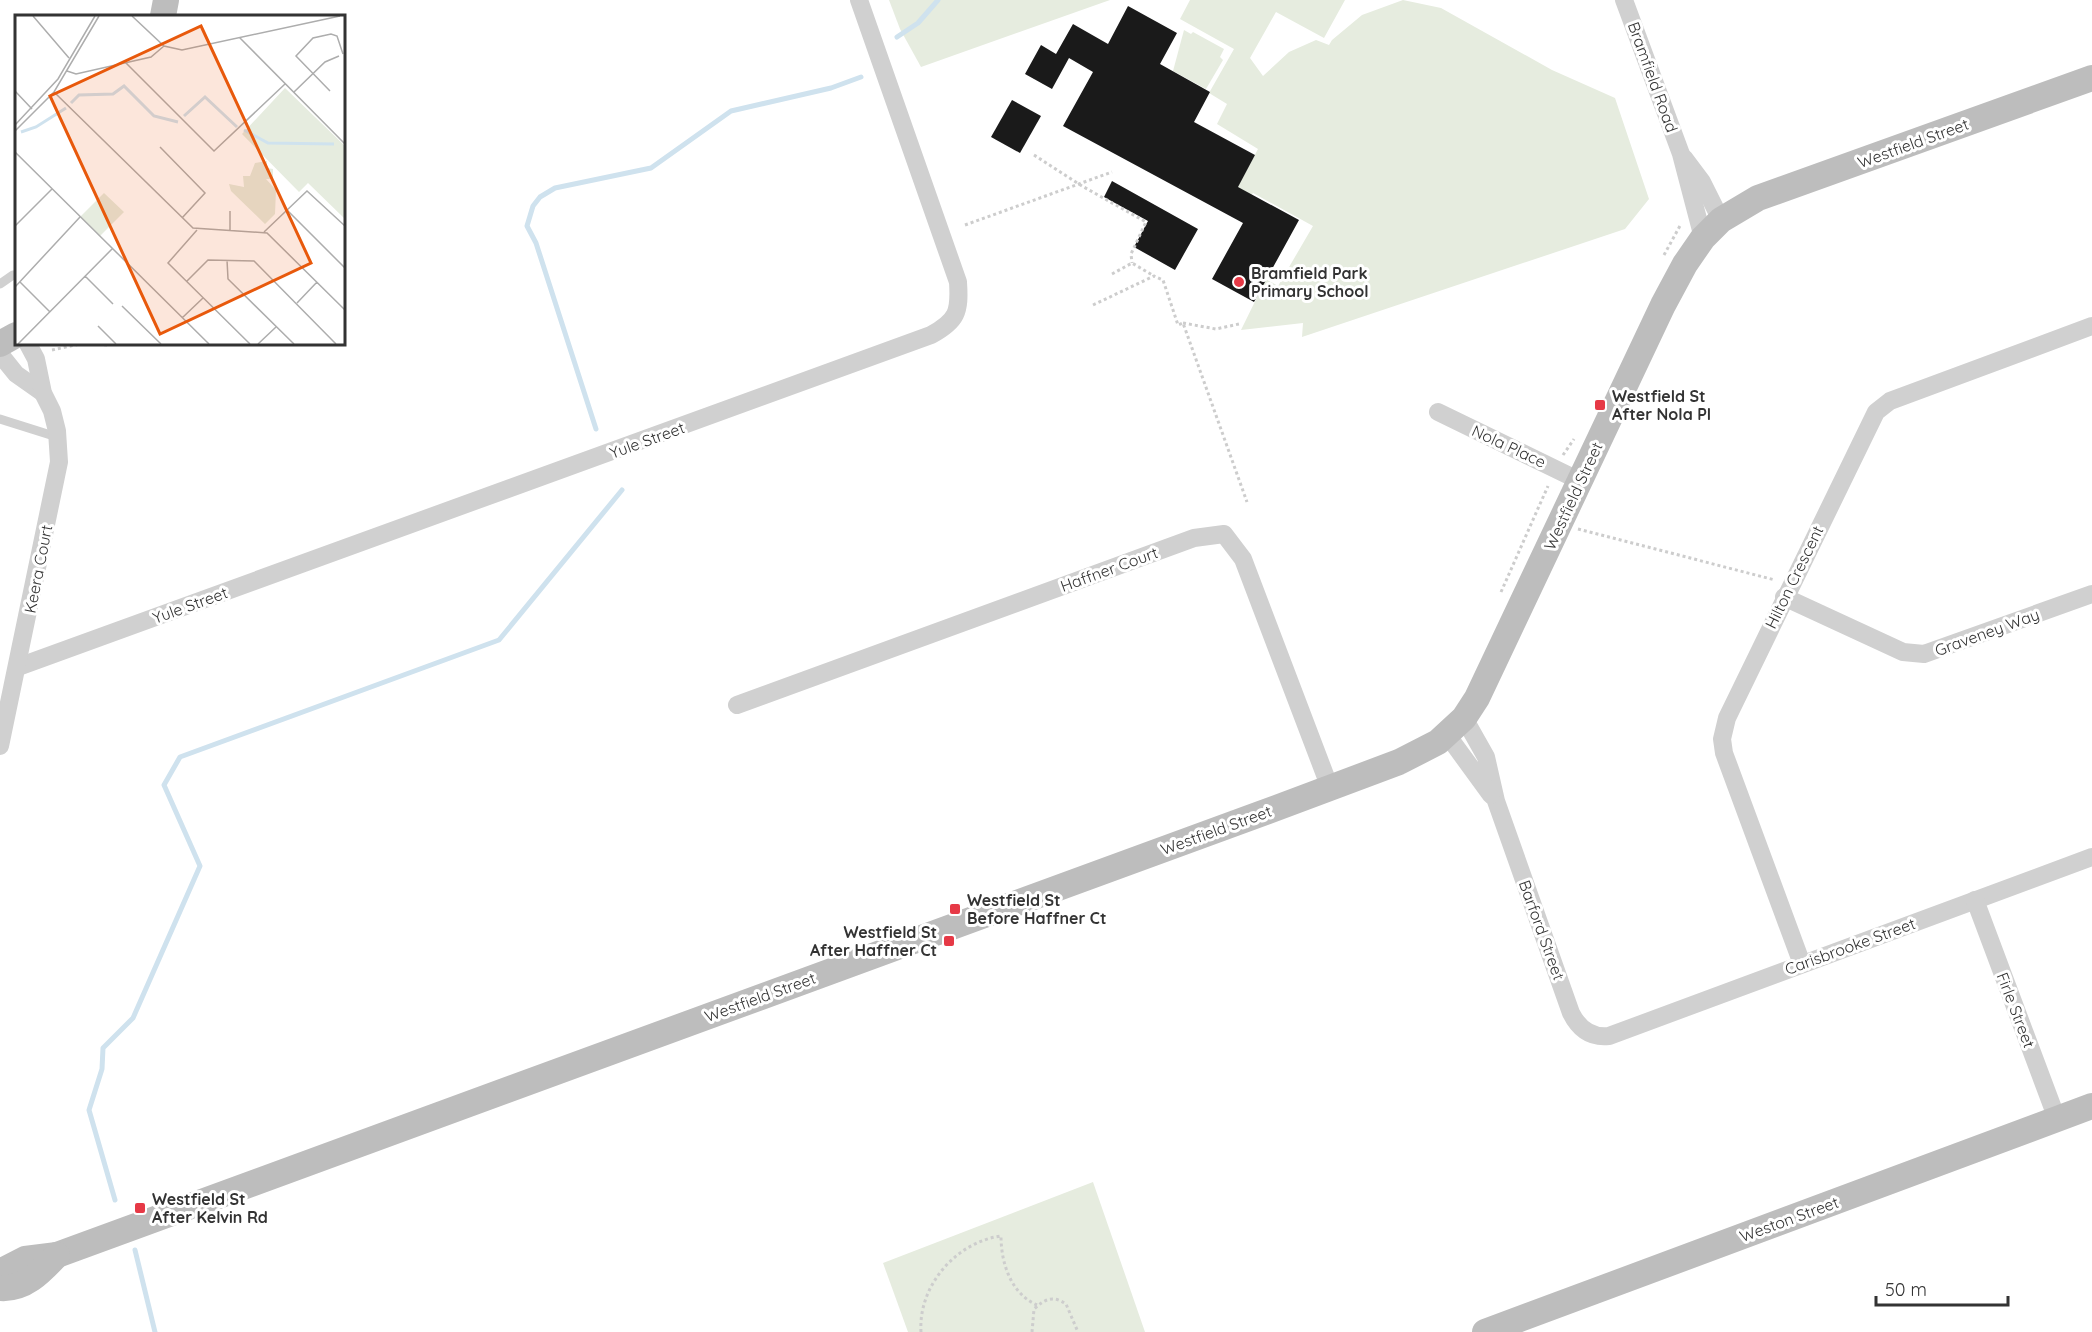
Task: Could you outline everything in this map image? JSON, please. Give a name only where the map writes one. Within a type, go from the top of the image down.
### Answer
[{"type":"main road","points":[[163,15],[166,0]]},
{"type":"main road","name":"Westfield Street","points":[[0,1272],[25,1259],[57,1255],[1399,762],[1456,727],[1477,698],[1663,304],[1712,229],[1758,198],[2092,78]]},
{"type":"main road","points":[[0,344],[15,336]]},
{"type":"main road","name":"Weston Street","points":[[1485,1332],[2092,1106]]},
{"type":"main road","name":"Westfield Street","points":[[0,1288],[10,1289],[36,1277],[57,1255]]},
{"type":"street","name":"Yule Street","points":[[18,667],[634,445],[931,336],[949,326],[960,306],[958,282],[858,0]]},
{"type":"street","name":"Bramfield Road","points":[[1624,0],[1681,154],[1712,229]]},
{"type":"street","name":"Bramfield Road","points":[[1681,154],[1702,182],[1712,229]]},
{"type":"street","name":"Hilton Crescent","points":[[1802,964],[1722,746],[1727,718],[1782,589],[1866,428],[1880,408],[1890,401],[2092,326]]},
{"type":"street","name":"Keera Court","points":[[0,746],[59,462],[52,411],[43,393],[31,349]]},
{"type":"street","points":[[0,354],[16,374],[43,393]]},
{"type":"street","name":"Nola Place","points":[[1438,412],[1580,481]]},
{"type":"street","name":"Haffner Court","points":[[737,705],[1194,538],[1224,534],[1243,558],[1330,788]]},
{"type":"street","name":"Graveney Way","points":[[1782,589],[1903,652],[1924,654],[2092,594]]},
{"type":"street","name":"Barford Street","points":[[1456,727],[1486,757],[1496,801],[1571,1013],[1579,1026],[1587,1032],[1609,1036]]},
{"type":"street","name":"Carisbrooke Street","points":[[1609,1036],[2092,857]]},
{"type":"street","name":"Firle Street","points":[[1975,900],[2057,1119]]},
{"type":"lane","points":[[0,284],[15,275]]},
{"type":"lane","points":[[0,419],[57,437]]},
{"type":"path","points":[[1035,155],[1079,184],[1146,222],[1131,254],[1132,263]]},
{"type":"path","points":[[964,225],[1112,172]]},
{"type":"path","points":[[1659,263],[1682,222]]},
{"type":"path","points":[[1112,274],[1132,263]]},
{"type":"path","points":[[1132,263],[1163,280],[1178,325],[1183,323],[1216,329],[1239,324]]},
{"type":"path","points":[[1093,306],[1154,276]]},
{"type":"path","points":[[1183,323],[1247,502]]},
{"type":"path","points":[[31,349],[70,345]]},
{"type":"path","points":[[1562,457],[1579,429]]},
{"type":"path","points":[[1501,594],[1543,501],[1550,480]]},
{"type":"path","points":[[1581,518],[1576,528],[1586,534],[1782,589]]},
{"type":"path","points":[[921,1332],[922,1313],[933,1282],[951,1261],[982,1239],[1001,1236],[1012,1283],[1021,1295],[1037,1305]]},
{"type":"path","points":[[1032,1332],[1032,1312],[1037,1305],[1052,1298],[1066,1304],[1078,1332]]},
{"type":"shaded area","points":[[889,0],[1110,0],[921,67],[900,29]]},
{"type":"shaded area","points":[[1190,0],[1345,0],[1324,38],[1276,12],[1250,58],[1263,76],[1289,52],[1316,40],[1329,45],[1362,15],[1403,0],[1441,8],[1552,70],[1615,98],[1649,199],[1625,229],[1302,337],[1303,323],[1241,330],[1266,279],[1278,286],[1313,226],[1253,193],[1243,208],[1230,201],[1258,149],[1217,124],[1227,104],[1209,93],[1234,49],[1180,19]]},
{"type":"shaded area","points":[[1184,30],[1191,34],[1193,32],[1224,49],[1220,57],[1223,60],[1206,89],[1173,71]]},
{"type":"shaded area","points":[[1093,1182],[1145,1332],[908,1332],[883,1263]]},
{"type":"building","points":[[1128,6],[1177,33],[1160,64],[1210,92],[1194,122],[1255,155],[1238,187],[1299,220],[1254,302],[1212,279],[1243,223],[1063,126],[1093,72],[1069,58],[1052,89],[1025,74],[1041,45],[1056,54],[1073,24],[1108,44]]},
{"type":"building","points":[[1012,100],[1041,116],[1020,153],[991,137]]},
{"type":"building","points":[[1112,181],[1198,229],[1175,270],[1134,247],[1148,221],[1104,197]]},
{"type":"waterway","points":[[897,37],[918,23],[938,0]]},
{"type":"waterway","points":[[596,429],[536,243],[527,226],[533,206],[540,197],[555,188],[651,168],[731,111],[831,88],[861,77]]},
{"type":"waterway","points":[[115,1200],[89,1110],[102,1069],[103,1048],[133,1018],[200,866],[164,785],[180,757],[499,640],[622,490]]},
{"type":"waterway","points":[[135,1250],[155,1332]]},
{"type":"place","name":"Bramfield Park Primary School","points":[[1239,282]]},
{"type":"place","name":"Westfield St After Nola Pl","points":[[1600,405]]},
{"type":"place","name":"Westfield St Before Haffner Ct","points":[[955,909]]},
{"type":"place","name":"Westfield St After Haffner Ct","points":[[949,941]]},
{"type":"place","name":"Westfield St After Kelvin Rd","points":[[140,1208]]}]
